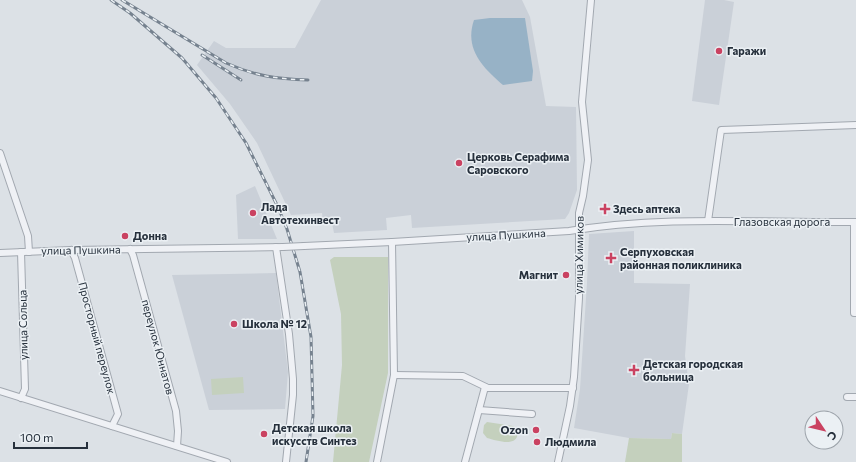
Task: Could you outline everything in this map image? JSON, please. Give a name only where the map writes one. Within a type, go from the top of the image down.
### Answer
[{"type":"street","name":"улица Химиков","points":[[558,462],[573,388],[579,298],[579,213],[588,160],[582,102],[591,0]]},
{"type":"street","points":[[708,221],[721,130],[856,126]]},
{"type":"street","points":[[0,153],[28,236],[30,252]]},
{"type":"street","name":"улица Пушкина","points":[[0,253],[71,250],[304,246],[568,232],[589,228],[708,221]]},
{"type":"street","name":"Глазовская дорога","points":[[708,221],[855,222]]},
{"type":"street","points":[[855,222],[854,313],[856,313]]},
{"type":"street","points":[[376,462],[394,375],[392,242]]},
{"type":"street","points":[[279,247],[293,379],[293,395],[286,462]]},
{"type":"street","name":"переулок Юннатов","points":[[130,249],[133,255],[176,411],[177,446]]},
{"type":"street","name":"Просторный переулок","points":[[71,250],[75,258],[118,414],[112,426]]},
{"type":"street","name":"улица Сольца","points":[[21,252],[24,389],[21,398]]},
{"type":"street","points":[[394,375],[463,376],[485,387],[573,388]]},
{"type":"street","points":[[465,462],[485,387]]},
{"type":"street","points":[[0,391],[227,462]]},
{"type":"street","points":[[847,397],[856,397]]},
{"type":"street","points":[[479,410],[532,414]]},
{"type":"shaded area","points":[[321,0],[522,0],[530,17],[546,106],[576,107],[577,190],[569,213],[565,219],[412,228],[411,215],[386,218],[387,230],[334,233],[332,223],[323,224],[322,213],[291,215],[257,143],[230,104],[197,65],[214,41],[226,48],[295,48]]},
{"type":"shaded area","points":[[705,0],[724,0],[734,2],[719,105],[692,101]]},
{"type":"shaded area","points":[[255,186],[277,239],[238,239],[236,195]]},
{"type":"shaded area","name":"Детская городская больница","points":[[634,231],[634,283],[690,284],[685,356],[689,384],[682,434],[672,433],[671,439],[629,438],[574,428],[580,389],[589,234]]},
{"type":"shaded area","points":[[276,273],[288,372],[285,409],[209,410],[172,275]]},
{"type":"green space","points":[[334,257],[388,257],[388,373],[369,462],[333,462],[342,365],[341,314],[330,260]]},
{"type":"green space","points":[[243,377],[244,393],[212,395],[211,379]]},
{"type":"green space","points":[[487,422],[517,428],[518,435],[516,439],[513,441],[503,442],[487,438],[483,433],[484,425]]},
{"type":"green space","points":[[672,433],[682,434],[682,462],[625,462],[629,438],[671,439]]},
{"type":"water","points":[[490,18],[525,18],[533,71],[532,81],[503,85],[482,65],[474,49],[472,30],[474,20]]},
{"type":"railway","points":[[111,0],[130,13],[182,58],[216,98],[246,143],[278,207],[287,229],[300,272],[311,337],[313,416],[306,462]]},
{"type":"railway","points":[[122,0],[226,63],[266,76],[308,80]]},
{"type":"railway","points":[[202,55],[241,80]]},
{"type":"place","name":"Гаражи","points":[[719,51]]},
{"type":"place","name":"Церковь Серафима Саровского","points":[[459,163]]},
{"type":"place","name":"Здесь аптека","points":[[605,209]]},
{"type":"place","name":"Лада Автотехинвест","points":[[253,213]]},
{"type":"place","name":"Донна","points":[[125,236]]},
{"type":"place","name":"Серпуховская районная поликлиника","points":[[611,258]]},
{"type":"place","name":"Магнит","points":[[566,275]]},
{"type":"place","name":"Школа № 12","points":[[234,324]]},
{"type":"place","name":"Детская городская больница","points":[[634,370]]},
{"type":"place","name":"Ozon","points":[[536,430]]},
{"type":"place","name":"Детская школа искусств Синтез","points":[[264,434]]},
{"type":"place","name":"Людмила","points":[[537,442]]}]
